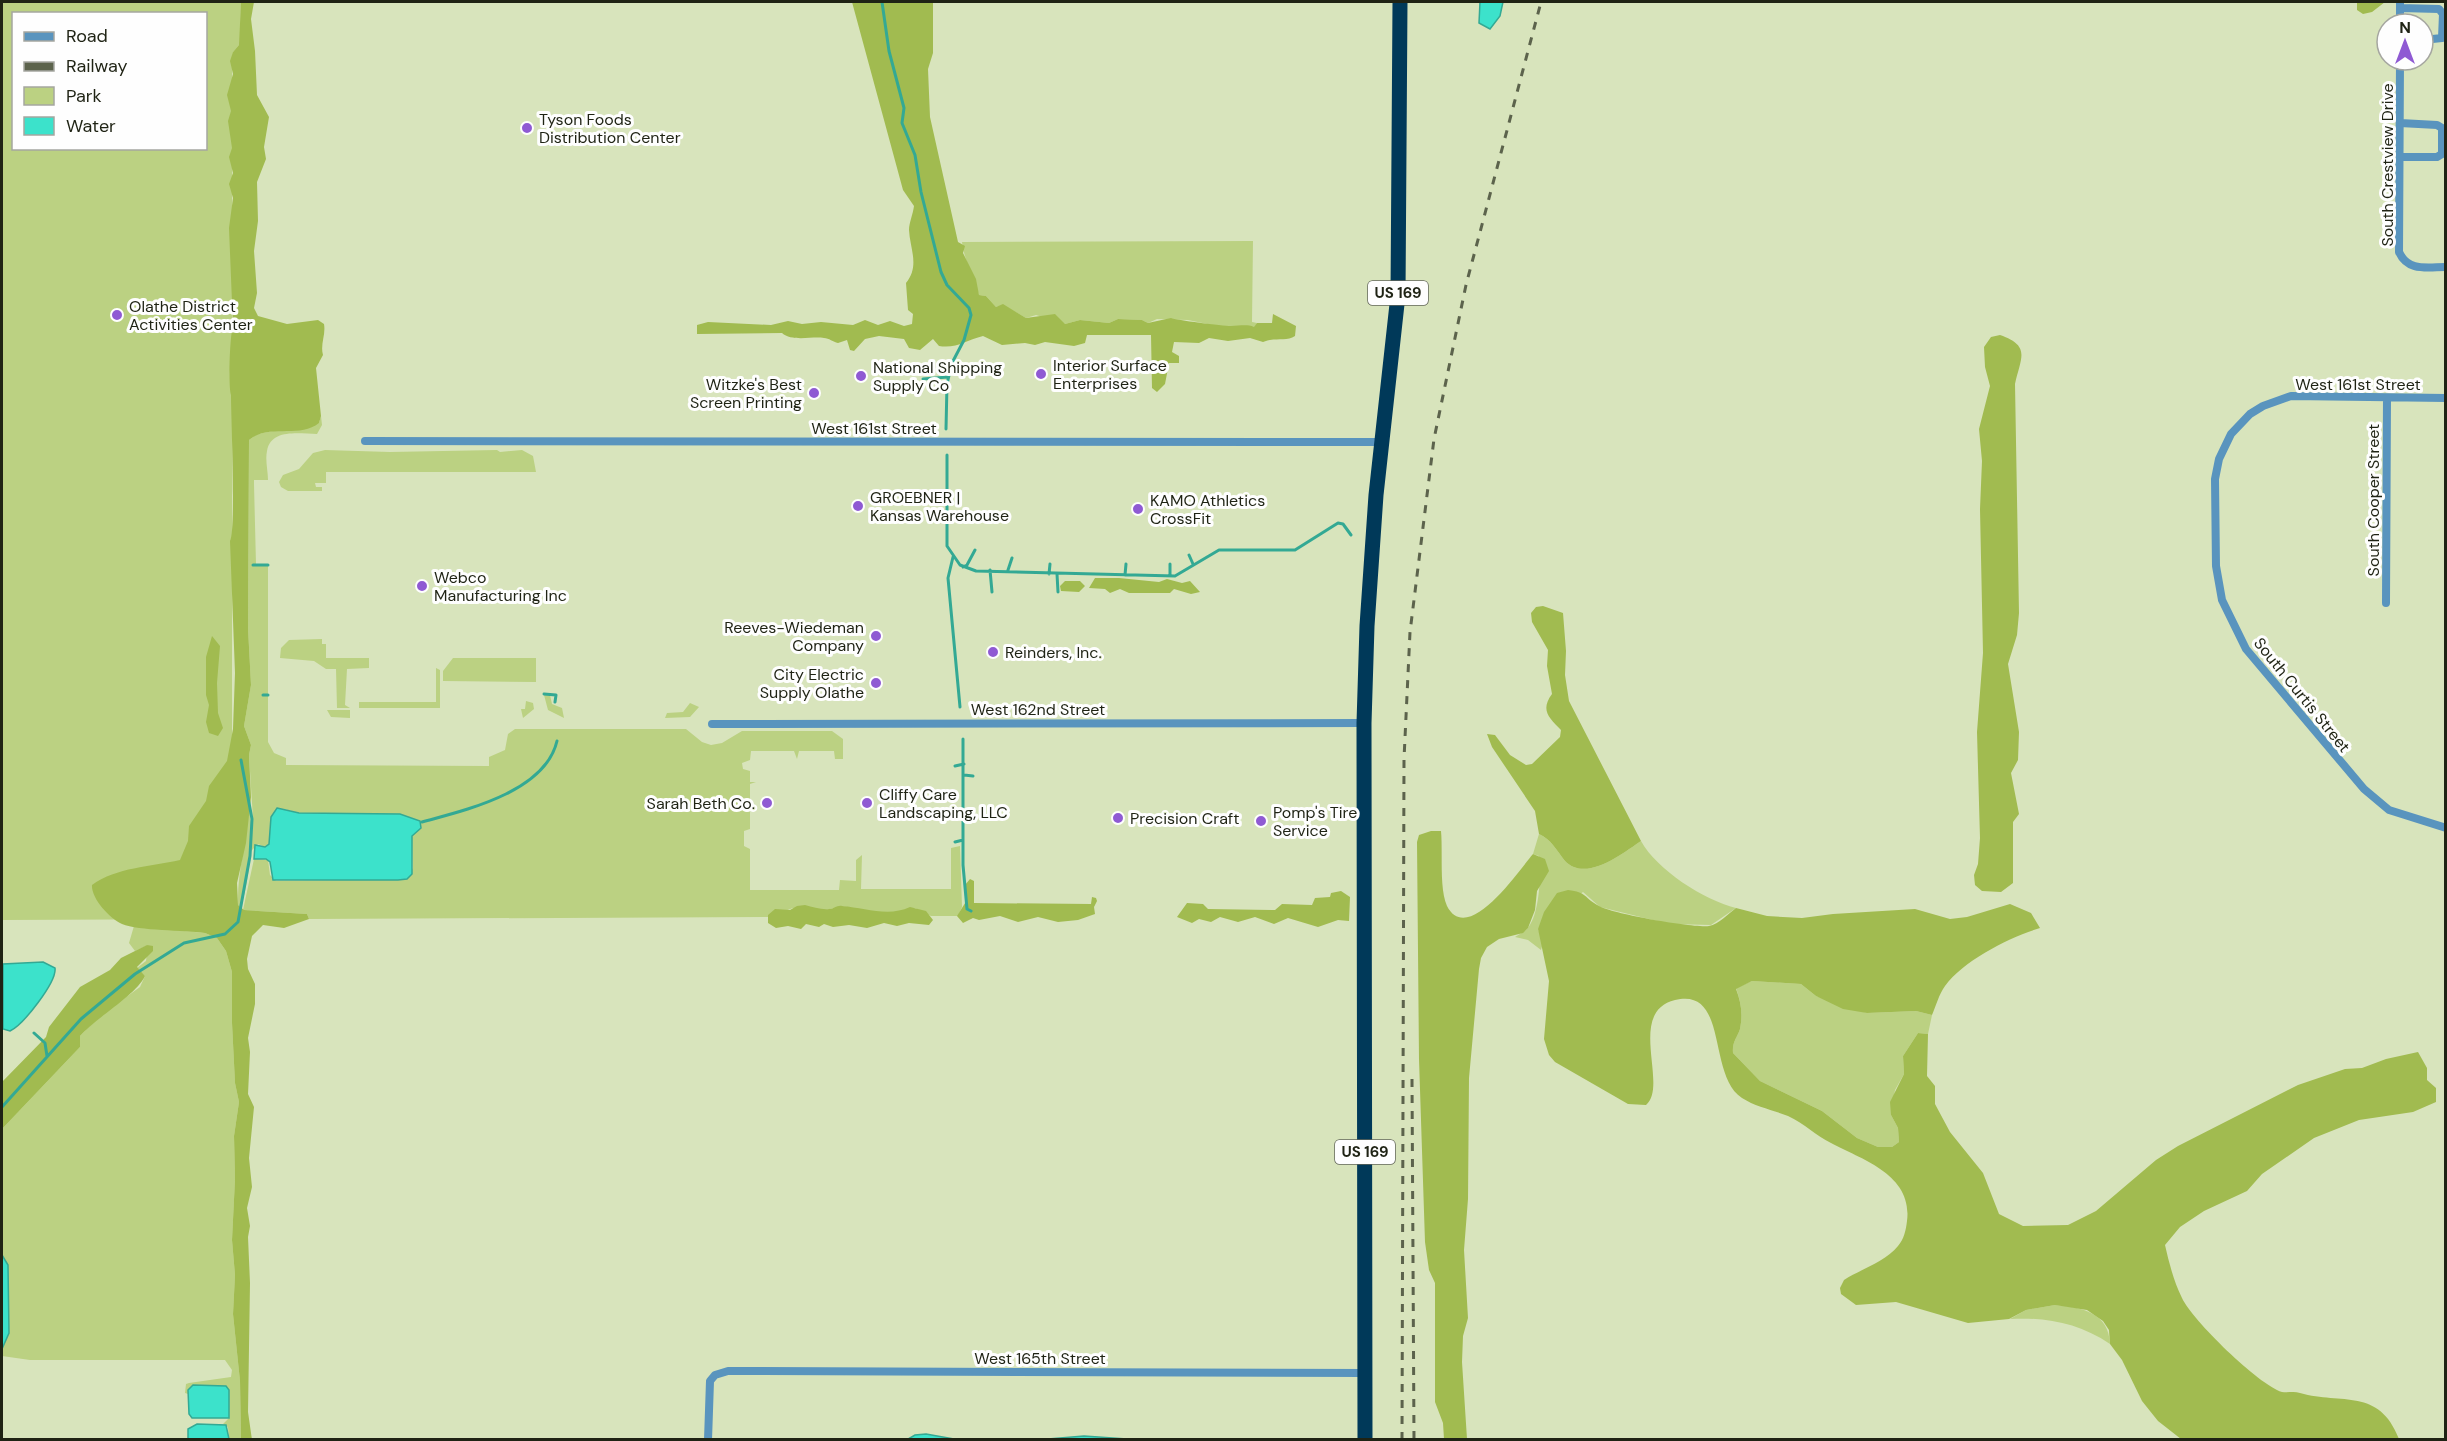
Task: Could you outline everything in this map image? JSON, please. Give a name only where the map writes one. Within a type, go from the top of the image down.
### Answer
[{"type":"highway","name":"US 169","points":[[1365,1440],[1364,723],[1369,588],[1398,295],[1400,2]]},
{"type":"street","points":[[2400,5],[2439,9],[2443,14],[2442,38],[2435,39]]},
{"type":"street","name":"South Crestview Drive","points":[[2400,72],[2400,252],[2404,262],[2414,267],[2445,267]]},
{"type":"street","points":[[2400,123],[2437,125],[2442,128],[2442,154],[2437,157],[2400,157]]},
{"type":"street","name":"West 161st Street","points":[[2242,422],[2263,406],[2291,396],[2445,398]]},
{"type":"street","name":"South Cooper Street","points":[[2386,603],[2387,398]]},
{"type":"street","name":"South Curtis Street","points":[[2242,422],[2227,442],[2219,459],[2215,479],[2218,584],[2236,633],[2277,687],[2374,800],[2405,817],[2445,828]]},
{"type":"street","name":"West 161st Street","points":[[365,441],[1382,442]]},
{"type":"street","name":"West 162nd Street","points":[[712,724],[1364,723]]},
{"type":"street","name":"West 165th Street","points":[[708,1440],[709,1389],[716,1375],[738,1371],[1366,1373]]},
{"type":"green space","name":"Olathe District Activities Center","points":[[2,2],[241,2],[240,44],[233,52],[232,69],[232,919],[2,920]]},
{"type":"green space","points":[[241,2],[254,2],[251,19],[257,95],[269,117],[264,147],[266,159],[257,182],[258,221],[254,251],[257,293],[254,308],[258,316],[287,324],[318,320],[324,324],[323,355],[316,368],[321,416],[319,423],[302,430],[266,432],[249,440],[248,628],[251,685],[244,726],[251,745],[249,755],[251,797],[246,843],[237,883],[238,905],[244,910],[307,914],[309,919],[284,928],[263,925],[252,936],[247,959],[248,969],[255,984],[255,1004],[248,1038],[250,1052],[248,1094],[254,1107],[249,1158],[252,1187],[247,1208],[250,1226],[248,1237],[250,1283],[248,1412],[252,1440],[241,1439],[240,1381],[233,1314],[234,1136],[239,1102],[235,1083],[232,972],[226,951],[217,938],[205,933],[150,929],[122,924],[102,907],[92,890],[92,885],[112,874],[180,860],[188,841],[189,826],[206,801],[209,786],[227,761],[233,729],[235,673],[230,541],[233,496],[230,371],[233,327],[229,228],[233,198],[229,184],[233,173],[229,157],[232,148],[228,121],[231,111],[227,95],[233,74],[230,61],[239,45]]},
{"type":"green space","points":[[852,2],[933,2],[933,53],[928,69],[930,117],[958,242],[965,246],[963,253],[976,279],[979,295],[986,296],[996,307],[1003,304],[1026,318],[1055,314],[1065,324],[1080,320],[1109,323],[1118,319],[1142,320],[1148,323],[1171,318],[1254,327],[1257,323],[1272,323],[1273,314],[1296,326],[1295,336],[1263,342],[1250,338],[1228,341],[1209,338],[1199,343],[1174,342],[1172,352],[1179,356],[1179,363],[1169,363],[1165,384],[1157,392],[1152,388],[1151,335],[1087,335],[1085,343],[1074,346],[1045,342],[1035,345],[1025,343],[1002,345],[983,336],[945,347],[939,346],[933,339],[920,350],[909,348],[904,339],[879,336],[865,339],[854,351],[850,350],[847,340],[838,343],[826,338],[797,338],[782,333],[697,334],[697,325],[708,322],[771,325],[788,321],[802,324],[821,322],[853,325],[865,320],[878,325],[890,321],[904,326],[912,324],[913,314],[908,310],[906,283],[913,270],[909,230],[914,206],[903,190]]},
{"type":"green space","points":[[2357,2],[2385,2],[2372,12],[2363,14],[2357,10]]},
{"type":"green space","points":[[1253,241],[1252,322],[1257,323],[1255,327],[1217,326],[1188,320],[1157,319],[1148,323],[1142,320],[1118,319],[1109,323],[1080,320],[1065,324],[1036,315],[1026,318],[1003,305],[996,307],[986,296],[979,295],[962,242]]},
{"type":"green space","points":[[2000,335],[2016,344],[2021,354],[2015,384],[2019,613],[2017,635],[2008,664],[2019,732],[2018,760],[2011,773],[2019,814],[2013,822],[2013,883],[2001,892],[1982,891],[1975,885],[1974,875],[1978,864],[1980,838],[1977,732],[1983,653],[1980,509],[1982,461],[1979,429],[1990,386],[1985,367],[1984,347],[1991,337]]},
{"type":"green space","points":[[321,416],[322,425],[317,434],[295,433],[274,439],[266,454],[268,480],[254,480],[256,564],[252,566],[268,566],[268,694],[263,695],[268,696],[268,742],[274,753],[286,758],[286,765],[489,766],[489,757],[505,750],[508,734],[515,729],[686,729],[702,742],[711,745],[722,743],[742,731],[832,731],[843,739],[843,759],[835,759],[834,751],[799,751],[797,759],[794,751],[751,751],[750,760],[742,763],[743,769],[750,771],[750,782],[756,782],[750,784],[750,829],[744,831],[744,846],[750,849],[750,890],[839,890],[840,880],[856,881],[856,860],[862,855],[861,889],[951,889],[951,848],[960,846],[962,907],[958,916],[931,916],[915,908],[899,912],[870,912],[843,906],[825,910],[793,908],[768,917],[309,919],[307,914],[243,910],[254,859],[268,860],[270,875],[276,881],[407,879],[413,868],[412,836],[421,828],[420,821],[400,814],[299,813],[284,809],[271,817],[269,844],[265,847],[258,844],[251,851],[253,819],[249,755],[251,745],[244,726],[251,685],[248,628],[249,440],[257,434],[319,423]]},
{"type":"green space","points":[[325,450],[390,452],[497,450],[500,452],[522,450],[533,456],[536,472],[326,472],[326,483],[315,483],[316,487],[322,487],[322,491],[288,491],[281,487],[279,482],[283,475],[299,469],[313,453]]},
{"type":"green space","points":[[1095,578],[1159,582],[1167,579],[1182,583],[1190,581],[1200,592],[1191,594],[1174,589],[1170,593],[1129,593],[1120,589],[1110,593],[1105,589],[1089,588]]},
{"type":"green space","points":[[1065,581],[1080,581],[1085,586],[1079,592],[1061,591],[1060,586]]},
{"type":"green space","points":[[1543,606],[1563,613],[1565,675],[1569,701],[1641,841],[1594,868],[1574,867],[1565,861],[1550,842],[1539,834],[1535,811],[1492,747],[1487,734],[1495,735],[1510,755],[1526,765],[1532,764],[1560,737],[1561,730],[1550,718],[1546,709],[1552,694],[1547,666],[1548,650],[1532,622],[1531,613],[1536,607]]},
{"type":"green space","points":[[212,636],[220,646],[217,683],[218,713],[223,728],[218,736],[209,733],[206,722],[209,705],[206,695],[206,657]]},
{"type":"green space","points":[[322,639],[322,644],[326,644],[326,658],[369,658],[369,668],[347,669],[345,705],[350,708],[337,708],[336,669],[326,669],[314,661],[280,658],[281,648],[289,640]]},
{"type":"green space","points":[[453,658],[536,658],[536,682],[443,681],[443,671]]},
{"type":"green space","points":[[436,668],[440,670],[440,708],[359,708],[359,702],[436,702]]},
{"type":"green space","points":[[544,695],[550,695],[552,704],[562,708],[564,718],[548,710]]},
{"type":"green space","points":[[526,701],[533,703],[534,709],[523,718],[521,709],[525,709]]},
{"type":"green space","points":[[690,703],[699,707],[690,717],[665,718],[667,713],[683,712]]},
{"type":"green space","points":[[327,710],[350,710],[350,718],[331,717]]},
{"type":"green space","points":[[249,807],[250,858],[241,908],[238,905],[239,880]]},
{"type":"green space","points":[[1441,831],[1442,880],[1445,898],[1447,906],[1456,916],[1467,917],[1480,912],[1506,888],[1533,854],[1545,859],[1549,871],[1537,891],[1535,910],[1528,928],[1523,933],[1499,939],[1487,947],[1481,958],[1479,969],[1469,1078],[1468,1199],[1464,1250],[1468,1318],[1463,1336],[1462,1362],[1467,1439],[1444,1439],[1443,1423],[1435,1402],[1435,1283],[1429,1270],[1425,1242],[1419,1059],[1417,842],[1419,835]]},
{"type":"green space","points":[[1539,834],[1550,842],[1565,861],[1574,867],[1583,869],[1604,864],[1641,841],[1658,863],[1682,882],[1710,898],[1736,908],[1711,925],[1669,924],[1600,907],[1583,892],[1538,929],[1543,943],[1541,950],[1528,940],[1515,937],[1527,929],[1535,914],[1540,873],[1539,856],[1533,854]]},
{"type":"green space","points":[[970,879],[974,881],[974,903],[1091,904],[1092,897],[1097,901],[1094,907],[1095,914],[1078,920],[1058,922],[1038,917],[1018,922],[1000,916],[979,920],[973,918],[963,923],[957,916],[967,900],[965,885]]},
{"type":"green space","points":[[1568,890],[1579,892],[1599,906],[1620,913],[1700,926],[1716,923],[1736,908],[1767,916],[1802,918],[1915,909],[1950,919],[1967,917],[2010,904],[2031,913],[2040,928],[2002,943],[1964,967],[1943,989],[1932,1015],[1916,1011],[1867,1013],[1843,1009],[1816,996],[1801,984],[1752,981],[1736,989],[1741,1018],[1733,1049],[1733,1053],[1760,1081],[1822,1111],[1857,1138],[1878,1147],[1892,1147],[1899,1142],[1898,1128],[1891,1115],[1890,1102],[1904,1074],[1903,1056],[1918,1033],[1928,1034],[1927,1076],[1935,1086],[1935,1104],[1950,1132],[1983,1173],[1999,1214],[2023,1226],[2068,1225],[2096,1211],[2156,1160],[2178,1146],[2298,1085],[2345,1069],[2362,1068],[2386,1059],[2418,1052],[2427,1068],[2427,1080],[2436,1088],[2436,1102],[2413,1112],[2359,1120],[2314,1138],[2262,1174],[2247,1191],[2204,1211],[2180,1227],[2165,1245],[2177,1286],[2188,1308],[2212,1336],[2243,1365],[2282,1392],[2358,1401],[2370,1405],[2381,1412],[2391,1423],[2399,1439],[2181,1439],[2158,1421],[2142,1401],[2122,1360],[2110,1344],[2109,1330],[2103,1321],[2087,1310],[2055,1305],[2026,1310],[2009,1319],[1968,1323],[1896,1302],[1856,1305],[1841,1294],[1840,1288],[1844,1280],[1886,1257],[1900,1243],[1907,1221],[1907,1205],[1902,1192],[1894,1181],[1871,1163],[1826,1140],[1794,1119],[1742,1098],[1731,1087],[1724,1071],[1711,1019],[1703,1007],[1692,1000],[1675,1000],[1661,1007],[1653,1019],[1650,1033],[1652,1096],[1646,1105],[1628,1104],[1555,1062],[1549,1055],[1544,1039],[1549,981],[1538,929],[1544,912],[1557,893]]},
{"type":"green space","points":[[1341,891],[1350,897],[1349,921],[1338,920],[1318,927],[1288,918],[1274,924],[1255,917],[1238,922],[1220,917],[1211,922],[1199,919],[1192,923],[1177,917],[1187,903],[1203,904],[1208,909],[1275,910],[1282,904],[1312,905],[1315,898],[1330,897],[1331,893]]},
{"type":"green space","points":[[805,905],[823,909],[840,906],[885,912],[910,907],[926,911],[933,920],[929,925],[909,923],[897,926],[884,923],[867,928],[849,925],[833,927],[824,924],[819,927],[806,924],[801,929],[788,926],[776,928],[768,923],[768,915],[775,909],[790,910]]},
{"type":"green space","points":[[134,926],[205,933],[217,938],[226,951],[232,972],[235,1083],[239,1102],[234,1136],[233,1314],[240,1381],[241,1439],[229,1439],[228,1427],[223,1424],[229,1418],[188,1390],[188,1394],[185,1393],[186,1384],[231,1377],[232,1370],[225,1360],[30,1360],[2,1356],[2,1349],[9,1333],[8,1265],[2,1255],[2,1129],[80,1047],[80,1036],[100,1016],[140,987],[145,976],[137,968],[146,961],[148,945],[135,951],[129,943]]},
{"type":"green space","points":[[147,945],[153,946],[153,951],[137,967],[145,976],[140,983],[80,1036],[80,1047],[2,1129],[2,1082],[46,1037],[49,1027],[80,987],[110,970],[121,958]]},
{"type":"green space","points":[[1752,981],[1801,984],[1816,996],[1867,1013],[1916,1011],[1932,1015],[1928,1034],[1918,1033],[1903,1056],[1904,1074],[1895,1090],[1891,1115],[1898,1128],[1899,1142],[1892,1147],[1878,1147],[1857,1138],[1822,1111],[1760,1081],[1733,1053],[1741,1018],[1736,988]]},
{"type":"green space","points":[[2055,1305],[2084,1310],[2092,1314],[2105,1325],[2110,1344],[2086,1331],[2062,1323],[2036,1319],[2010,1319],[2026,1310]]},
{"type":"water","points":[[1480,2],[1503,2],[1500,16],[1490,29],[1479,23]]},
{"type":"water","points":[[277,808],[299,813],[400,814],[420,821],[421,828],[412,836],[412,874],[407,879],[398,880],[273,880],[270,862],[266,859],[254,859],[255,845],[265,847],[269,844],[271,817]]},
{"type":"water","points":[[43,962],[55,968],[51,983],[16,1027],[10,1031],[3,1029],[3,964]]},
{"type":"water","points":[[2,1255],[8,1265],[9,1333],[2,1349]]},
{"type":"water","points":[[193,1385],[226,1386],[229,1390],[229,1418],[192,1418],[189,1414],[188,1390]]},
{"type":"water","points":[[197,1424],[226,1425],[229,1439],[188,1439],[188,1429]]},
{"type":"water","points":[[926,1434],[954,1439],[908,1439],[915,1435]]},
{"type":"water","points":[[1084,1436],[1127,1439],[1048,1439]]},
{"type":"waterway","points":[[882,2],[889,51],[904,108],[902,123],[915,155],[921,192],[941,272],[947,285],[969,308],[971,315],[964,340],[952,363],[947,384],[946,429]]},
{"type":"waterway","points":[[923,379],[948,377]]},
{"type":"waterway","points":[[947,455],[947,546],[960,565],[976,571],[1175,576],[1219,550],[1295,550],[1338,523],[1343,524],[1351,535]]},
{"type":"waterway","points":[[963,567],[967,565],[975,550]]},
{"type":"waterway","points":[[1189,555],[1193,564]]},
{"type":"waterway","points":[[953,557],[948,578],[960,707]]},
{"type":"waterway","points":[[1008,570],[1012,558]]},
{"type":"waterway","points":[[1049,574],[1050,564]]},
{"type":"waterway","points":[[1125,575],[1126,564]]},
{"type":"waterway","points":[[1170,564],[1170,576]]},
{"type":"waterway","points":[[253,565],[268,565]]},
{"type":"waterway","points":[[990,570],[992,592]]},
{"type":"waterway","points":[[1057,574],[1058,592]]},
{"type":"waterway","points":[[544,694],[556,695],[555,702]]},
{"type":"waterway","points":[[263,695],[268,695]]},
{"type":"waterway","points":[[963,739],[963,865],[967,909],[971,911]]},
{"type":"waterway","points":[[422,822],[481,805],[521,786],[550,759],[557,741]]},
{"type":"waterway","points":[[2,1107],[81,1019],[135,974],[184,943],[225,934],[238,922],[250,856],[252,819],[241,760]]},
{"type":"waterway","points":[[955,766],[964,764]]},
{"type":"waterway","points":[[964,775],[973,776]]},
{"type":"waterway","points":[[955,842],[963,840]]},
{"type":"waterway","points":[[34,1033],[45,1043],[47,1056]]},
{"type":"railway","points":[[1402,1440],[1404,759],[1410,632],[1434,439],[1466,285],[1541,2]]},
{"type":"railway","points":[[1412,1079],[1414,1440]]},
{"type":"place","name":"Tyson Foods Distribution Center","points":[[527,128]]},
{"type":"place","name":"Olathe District Activities Center","points":[[117,315]]},
{"type":"place","name":"Interior Surface Enterprises","points":[[1041,374]]},
{"type":"place","name":"National Shipping Supply Co","points":[[861,376]]},
{"type":"place","name":"Witzke's Best Screen Printing","points":[[814,393]]},
{"type":"place","name":"GROEBNER | Kansas Warehouse","points":[[858,506]]},
{"type":"place","name":"KAMO Athletics CrossFit","points":[[1138,509]]},
{"type":"place","name":"Webco Manufacturing Inc","points":[[422,586]]},
{"type":"place","name":"Reeves-Wiedeman Company","points":[[876,636]]},
{"type":"place","name":"Reinders, Inc.","points":[[993,652]]},
{"type":"place","name":"City Electric Supply Olathe","points":[[876,683]]},
{"type":"place","name":"Sarah Beth Co.","points":[[767,803]]},
{"type":"place","name":"Cliffy Care Landscaping, LLC","points":[[867,803]]},
{"type":"place","name":"Precision Craft","points":[[1118,818]]},
{"type":"place","name":"Pomp's Tire Service","points":[[1261,821]]}]
